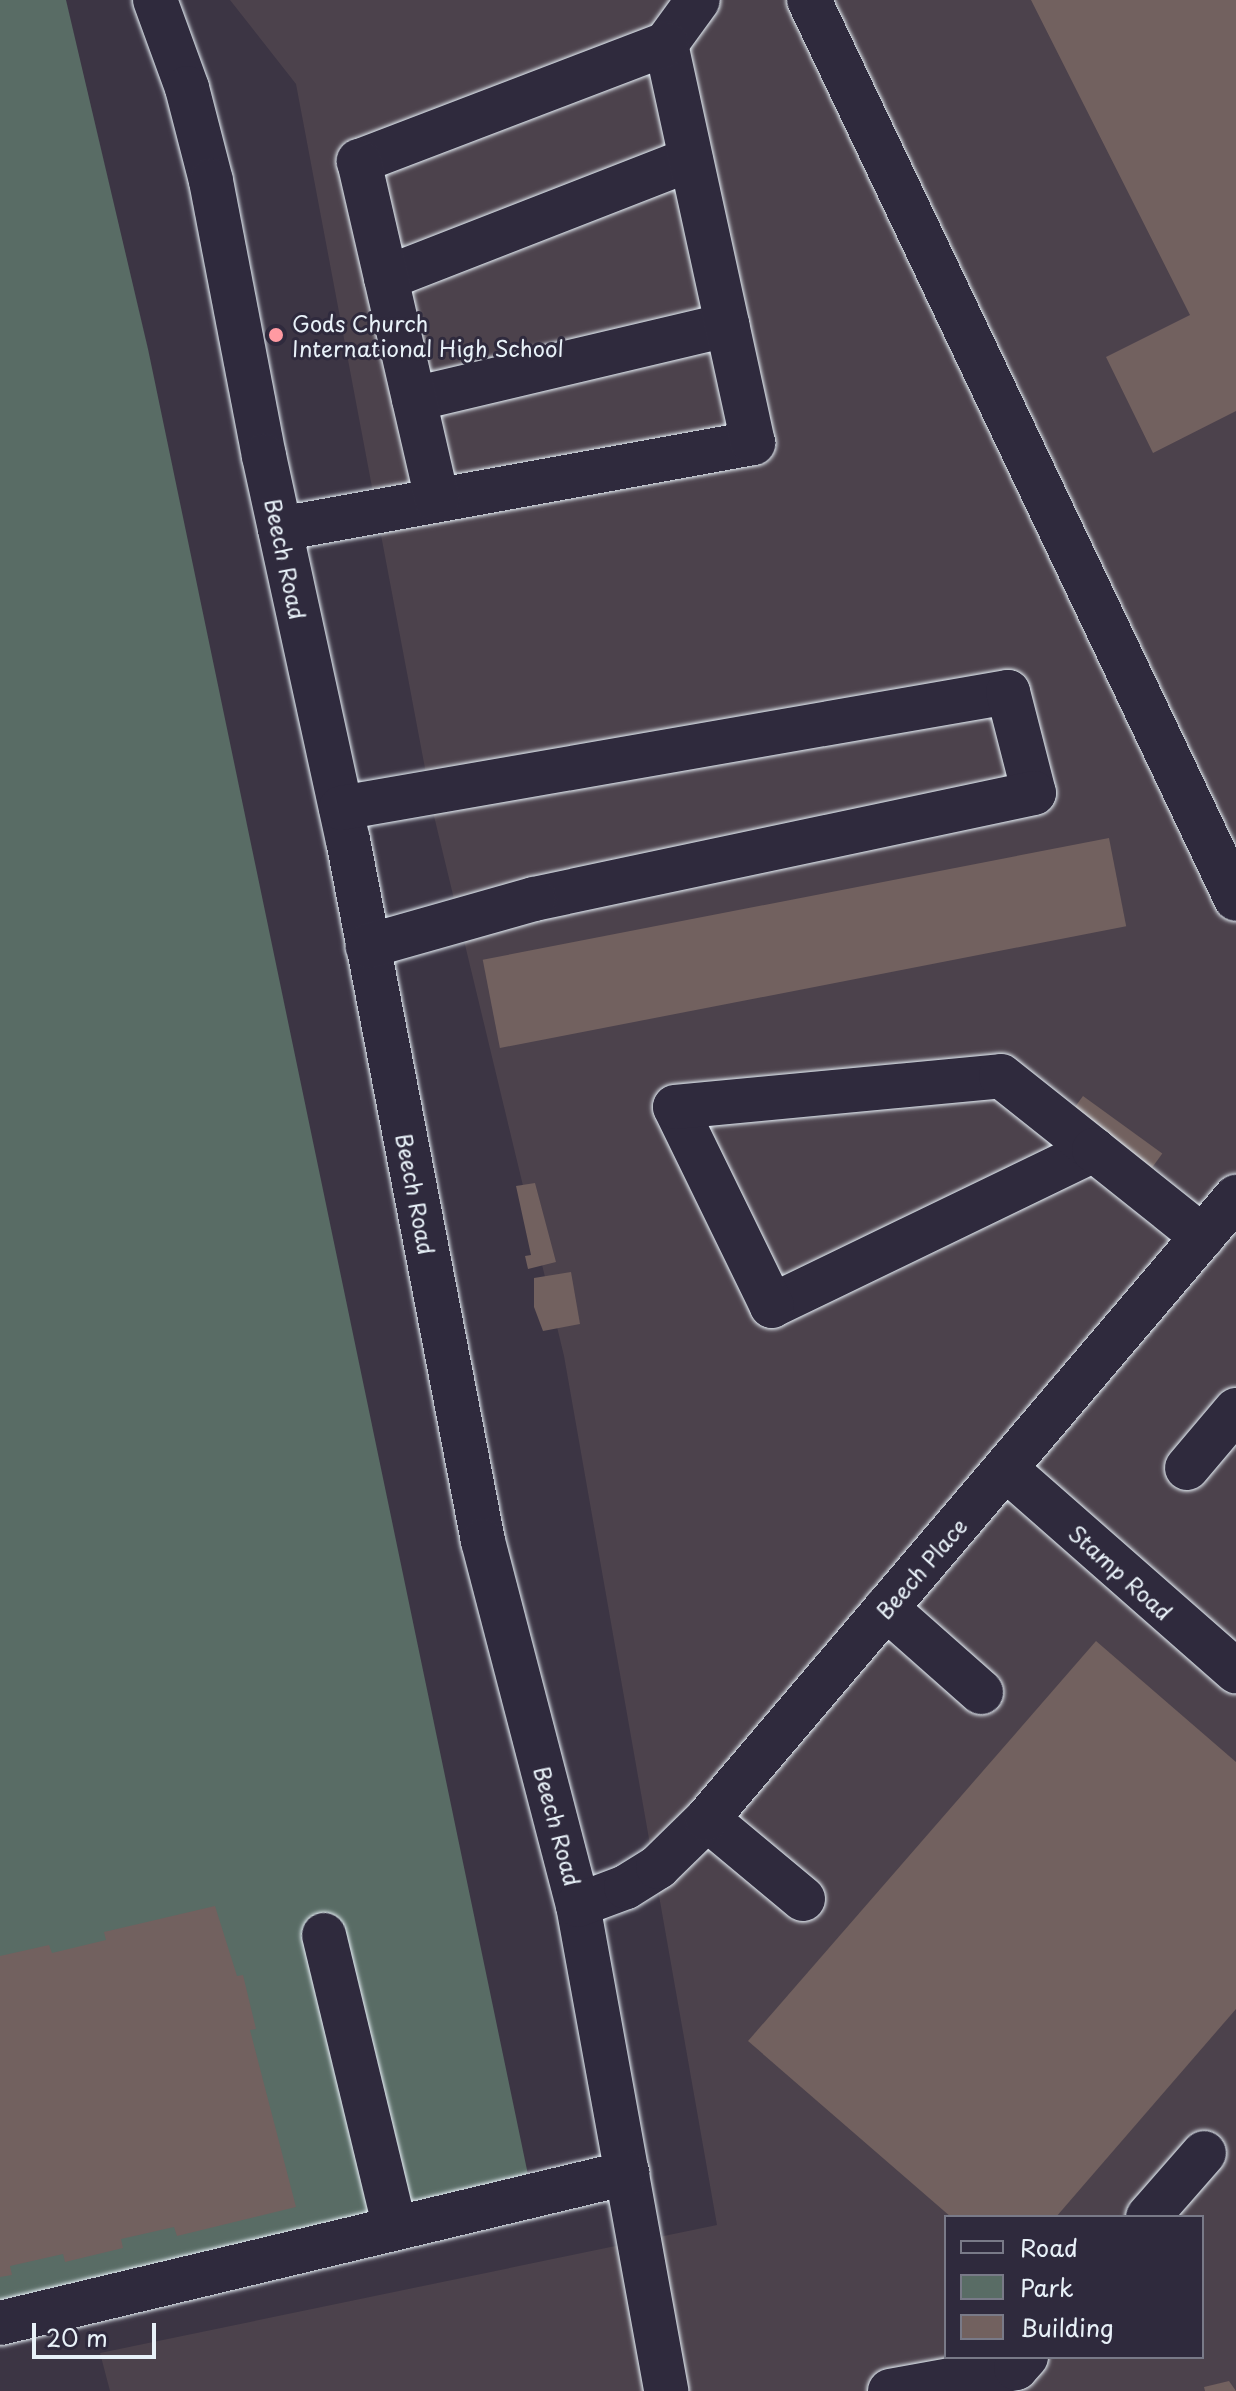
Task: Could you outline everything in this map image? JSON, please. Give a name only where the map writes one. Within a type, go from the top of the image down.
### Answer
[{"type":"street","name":"Beech Road","points":[[155,0],[187,88],[211,181],[280,529],[341,808],[483,1541],[578,1905],[666,2391]]},
{"type":"street","points":[[437,500],[359,161],[666,44],[698,0]]},
{"type":"street","points":[[809,0],[1236,899]]},
{"type":"street","points":[[280,529],[753,443],[666,44]]},
{"type":"street","points":[[386,278],[691,159]]},
{"type":"street","points":[[414,399],[727,325]]},
{"type":"street","points":[[341,808],[1008,692],[1034,793],[534,899],[368,946]]},
{"type":"street","points":[[1094,1150],[772,1306],[675,1107],[1001,1076],[1094,1150],[1203,1237]]},
{"type":"street","name":"Beech Place","points":[[578,1905],[626,1887],[658,1867],[707,1819],[1007,1470],[1236,1197]]},
{"type":"street","points":[[1187,1468],[1236,1410]]},
{"type":"street","name":"Stamp Road","points":[[1007,1470],[1236,1671]]},
{"type":"street","points":[[886,1608],[981,1692]]},
{"type":"street","points":[[707,1819],[803,1899]]},
{"type":"street","points":[[324,1935],[395,2228]]},
{"type":"street","points":[[1150,2215],[1204,2153]]},
{"type":"street","points":[[0,2323],[627,2173]]},
{"type":"street","points":[[890,2391],[1016,2368],[1024,2359]]},
{"type":"shaded area","points":[[230,0],[1236,0],[1236,2391],[110,2391],[100,2353],[717,2225],[564,1356],[434,816],[296,84]]},
{"type":"green space","points":[[0,0],[66,0],[148,349],[532,2194],[0,2328]]},
{"type":"building","points":[[1031,0],[1236,0],[1236,411],[1153,453],[1106,357],[1190,315]]},
{"type":"building","points":[[1109,838],[1126,926],[500,1048],[483,960]]},
{"type":"building","points":[[1083,1096],[1162,1154],[1151,1169],[1072,1111]]},
{"type":"building","points":[[535,1183],[556,1262],[528,1269],[525,1256],[531,1255],[516,1186]]},
{"type":"building","points":[[571,1272],[580,1324],[543,1331],[534,1307],[534,1278]]},
{"type":"building","points":[[1096,1641],[1236,1762],[1236,2009],[1058,2215],[949,2215],[748,2041]]},
{"type":"building","points":[[215,1906],[237,1976],[243,1975],[256,2029],[250,2030],[296,2207],[177,2236],[174,2227],[121,2239],[123,2248],[65,2262],[63,2254],[10,2266],[12,2275],[0,2277],[0,1956],[49,1945],[52,1953],[106,1940],[104,1932]]},
{"type":"building","points":[[1229,2381],[1236,2391],[1205,2391],[1204,2387]]},
{"type":"place","name":"Gods Church International High School","points":[[276,335]]}]
